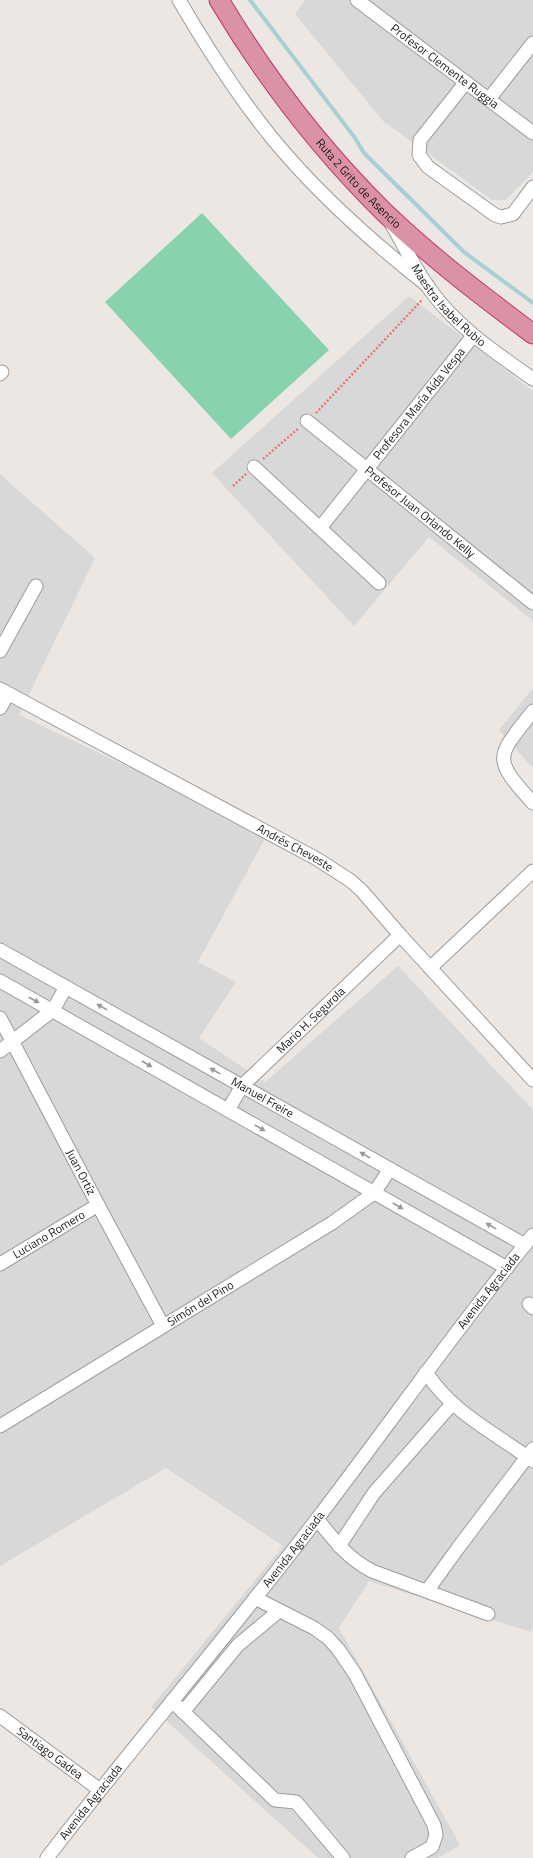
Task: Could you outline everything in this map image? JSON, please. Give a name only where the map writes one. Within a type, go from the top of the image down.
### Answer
[{"type":"highway","name":"Ruta 2 Grito de Asencio","points":[[219,0],[252,52],[292,108],[333,157],[385,212],[444,265],[533,334]]},
{"type":"street","points":[[179,0],[218,64],[272,138],[319,190],[387,253],[430,289]]},
{"type":"street","name":"Profesor Clemente Ruggia","points":[[357,0],[533,133]]},
{"type":"street","points":[[489,99],[533,43]]},
{"type":"street","points":[[466,82],[420,140],[419,155],[428,167],[495,215],[501,217],[512,214],[533,187]]},
{"type":"street","name":"Maestra Isabel Rubio","points":[[385,212],[430,289],[452,315],[473,336],[533,379]]},
{"type":"street","name":"Profesora María Aída Vespa","points":[[320,528],[473,336]]},
{"type":"street","name":"Profesor Juan Orlando Kelly","points":[[307,421],[533,603]]},
{"type":"street","points":[[254,467],[379,583]]},
{"type":"street","points":[[0,651],[36,586]]},
{"type":"street","points":[[0,708],[4,691]]},
{"type":"street","name":"Andrés Cheveste","points":[[4,691],[336,871],[362,891],[400,935],[533,1080]]},
{"type":"street","points":[[533,710],[505,749],[503,761],[511,778],[533,803]]},
{"type":"street","points":[[430,968],[533,871]]},
{"type":"street","name":"Mario H. Segurola","points":[[228,1110],[242,1086],[400,935]]},
{"type":"street","name":"Manuel Freire","points":[[0,950],[525,1245]]},
{"type":"street","points":[[0,981],[507,1268]]},
{"type":"street","points":[[0,1051],[53,1010],[66,987]]},
{"type":"street","name":"Juan Ortíz","points":[[0,1018],[163,1326]]},
{"type":"street","name":"Simón del Pino","points":[[0,1426],[309,1238],[374,1193],[390,1169]]},
{"type":"street","name":"Luciano Romero","points":[[0,1264],[98,1205]]},
{"type":"street","name":"Avenida Agraciada","points":[[48,1858],[100,1790],[317,1519],[426,1372],[533,1234]]},
{"type":"street","points":[[426,1372],[436,1388],[452,1404],[531,1455],[458,1548],[427,1591]]},
{"type":"street","points":[[339,1546],[374,1493],[452,1404]]},
{"type":"street","points":[[317,1519],[339,1546],[357,1563],[372,1571],[488,1614]]},
{"type":"street","points":[[255,1598],[314,1628],[328,1638],[355,1674],[434,1825],[436,1835],[432,1846],[412,1858]]},
{"type":"street","points":[[183,1712],[238,1645],[280,1611]]},
{"type":"street","points":[[172,1701],[275,1800],[296,1802],[343,1858]]},
{"type":"street","name":"Santiago Gadea","points":[[0,1716],[100,1790]]},
{"type":"path","points":[[233,486],[307,421],[430,289]]},
{"type":"shaded area","points":[[305,0],[533,0],[533,172],[506,200],[492,200],[383,121],[295,14]]},
{"type":"shaded area","points":[[409,296],[533,391],[533,621],[429,537],[354,626],[212,473]]},
{"type":"shaded area","points":[[0,474],[95,558],[19,715],[268,833],[198,962],[236,982],[199,1038],[265,1082],[398,966],[533,1110],[533,1625],[531,1632],[369,1581],[339,1628],[460,1845],[438,1858],[318,1858],[151,1707],[283,1546],[166,1468],[0,1566]]},
{"type":"shaded area","points":[[533,688],[533,768],[499,730]]},
{"type":"green space","points":[[202,213],[329,350],[231,439],[105,302]]},
{"type":"waterway","points":[[250,0],[355,138],[364,153],[464,252],[533,303]]}]
